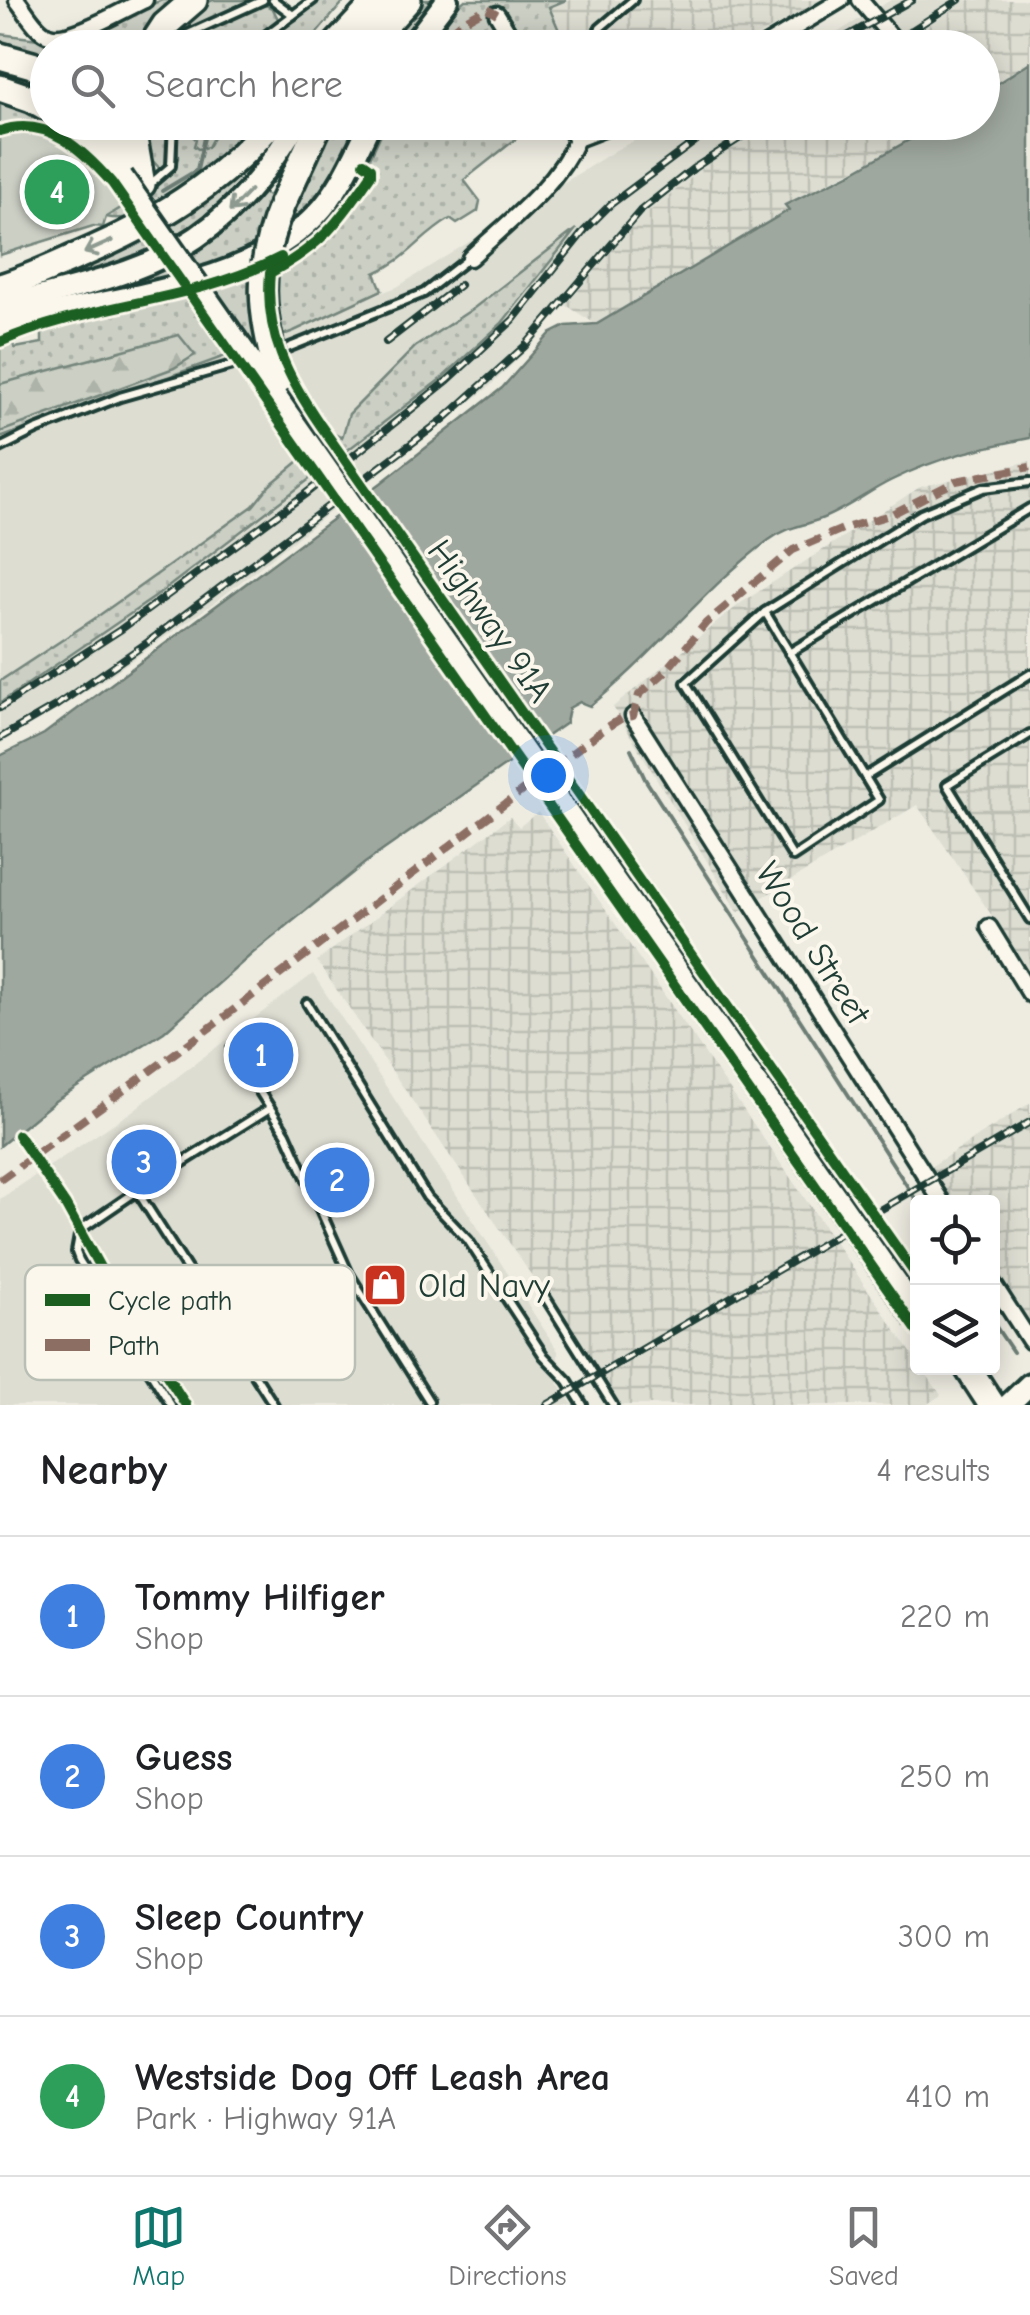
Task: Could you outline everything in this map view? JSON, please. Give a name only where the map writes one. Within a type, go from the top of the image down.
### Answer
[{"type":"highway","points":[[162,30],[194,0]]},
{"type":"highway","points":[[331,30],[356,0]]},
{"type":"highway","points":[[350,30],[379,0]]},
{"type":"highway","points":[[380,30],[408,0]]},
{"type":"highway","points":[[0,56],[30,66]]},
{"type":"highway","points":[[0,71],[30,80]]},
{"type":"highway","points":[[0,88],[30,97]]},
{"type":"highway","points":[[86,140],[130,183]]},
{"type":"highway","points":[[96,140],[130,183]]},
{"type":"highway","points":[[105,140],[130,183]]},
{"type":"highway","points":[[130,140],[130,183]]},
{"type":"highway","points":[[185,202],[243,140]]},
{"type":"highway","points":[[0,287],[142,227],[185,202],[232,166],[256,140]]},
{"type":"highway","points":[[278,380],[261,292],[268,243],[312,140]]},
{"type":"highway","name":"Highway 91A","points":[[130,183],[278,380],[912,1285]]},
{"type":"highway","name":"Highway 91A","points":[[130,183],[910,1306]]},
{"type":"highway","points":[[954,1375],[972,1405]]},
{"type":"highway","points":[[973,1375],[992,1405]]},
{"type":"main road","points":[[356,30],[379,0]]},
{"type":"main road","points":[[424,30],[446,0]]},
{"type":"main road","points":[[0,307],[136,270],[192,242],[256,186],[285,140]]},
{"type":"main road","points":[[0,326],[185,282],[270,252],[300,231],[332,195],[361,140]]},
{"type":"main road","points":[[1008,1405],[1030,1384]]},
{"type":"street","points":[[18,0],[40,30]]},
{"type":"street","points":[[81,30],[144,0]]},
{"type":"street","points":[[791,30],[841,0]]},
{"type":"street","points":[[860,0],[886,30]]},
{"type":"street","points":[[496,14],[506,30]]},
{"type":"street","points":[[470,258],[552,178],[566,162],[576,140]]},
{"type":"street","name":"Wood Street","points":[[633,716],[938,1195]]},
{"type":"street","points":[[989,927],[1030,994]]},
{"type":"street","points":[[994,1285],[1030,1341]]},
{"type":"lane","points":[[196,30],[264,0]]},
{"type":"lane","points":[[273,0],[293,14]]},
{"type":"lane","points":[[272,30],[312,0]]},
{"type":"lane","points":[[599,30],[632,0]]},
{"type":"lane","points":[[142,227],[145,216],[130,183],[156,181],[172,166],[173,140]]},
{"type":"lane","points":[[0,448],[120,398],[302,345],[424,293],[470,258]]},
{"type":"lane","points":[[765,612],[879,800],[792,857],[686,683],[765,612],[921,514],[984,488],[1030,482]]},
{"type":"lane","points":[[789,653],[1030,508]]},
{"type":"lane","points":[[865,778],[1030,674]]},
{"type":"lane","points":[[1030,734],[947,784],[1030,920]]},
{"type":"lane","points":[[307,1003],[426,1197],[468,1240],[544,1356],[568,1381],[583,1405]]},
{"type":"lane","points":[[232,1048],[286,1133],[345,1265]]},
{"type":"lane","points":[[84,1265],[76,1252],[80,1230],[270,1108]]},
{"type":"lane","points":[[137,1190],[185,1265]]},
{"type":"lane","points":[[355,1284],[429,1401]]},
{"type":"lane","points":[[544,1295],[613,1405]]},
{"type":"lane","points":[[155,1380],[170,1405]]},
{"type":"lane","points":[[258,1380],[274,1405]]},
{"type":"shaded area","points":[[507,0],[824,0],[768,30],[524,30]]},
{"type":"shaded area","points":[[891,0],[968,0],[919,30],[842,30]]},
{"type":"shaded area","points":[[968,0],[1030,0],[1030,62],[1000,82],[1000,30],[920,30]]},
{"type":"shaded area","points":[[1030,62],[1030,438],[926,465],[828,516],[769,540],[590,706],[580,702],[569,708],[566,723],[365,863],[253,953],[164,1032],[55,1101],[0,1146],[0,756],[44,734],[381,483],[502,388],[550,334],[566,326],[597,324],[789,210],[785,205],[909,140],[1000,140],[1000,82]]},
{"type":"shaded area","points":[[635,140],[745,140],[636,222],[527,350],[489,387],[214,603],[99,683],[0,744],[0,440],[397,287]]},
{"type":"shaded area","points":[[745,140],[911,140],[786,204],[789,209],[597,325],[566,305],[636,222]]},
{"type":"shaded area","points":[[1030,461],[1030,972],[917,805],[738,912],[613,707],[741,603],[920,487]]},
{"type":"shaded area","points":[[538,812],[910,1351],[910,1375],[927,1375],[941,1395],[926,1405],[620,1405],[317,961],[510,817],[519,827]]},
{"type":"shaded area","points":[[313,974],[558,1351],[558,1383],[573,1405],[0,1405],[0,1199],[131,1112]]},
{"type":"shaded area","points":[[1030,1103],[1030,1324],[1000,1278],[1000,1195],[944,1195],[927,1169]]},
{"type":"green space","points":[[162,0],[177,0],[153,30],[92,30]]},
{"type":"green space","points":[[213,0],[251,0],[177,30]]},
{"type":"green space","points":[[318,0],[345,0],[319,30],[279,30]]},
{"type":"green space","points":[[421,0],[436,0],[410,30],[391,30]]},
{"type":"green space","points":[[465,0],[566,0],[549,7],[559,30],[439,30]]},
{"type":"green space","points":[[262,3],[273,9],[278,19],[265,30],[206,30]]},
{"type":"green space","points":[[0,34],[30,38],[30,55],[0,44]]},
{"type":"green space","points":[[0,99],[30,110],[30,125],[21,122],[0,128]]},
{"type":"green space","points":[[20,129],[30,131],[30,140],[56,140],[67,146],[93,166],[124,206],[106,217],[103,227],[93,226],[0,255],[0,135]]},
{"type":"green space","points":[[142,140],[169,140],[169,162],[162,171],[152,160],[146,163]]},
{"type":"green space","points":[[177,140],[235,140],[205,171],[166,202],[126,218],[106,217],[172,171],[178,158]]},
{"type":"green space","points":[[196,140],[212,140],[208,147],[194,146]]},
{"type":"green space","points":[[254,140],[277,140],[228,201],[156,253],[49,286],[0,295],[36,283]]},
{"type":"green space","points":[[316,140],[354,140],[323,197],[307,216],[277,238],[242,256],[162,282],[0,314],[223,229],[263,192],[274,201]]},
{"type":"green space","points":[[378,140],[515,140],[464,180],[480,201],[478,211],[457,224],[450,219],[397,261],[375,273],[382,290],[294,331],[0,438],[0,343],[10,339],[15,348],[42,343],[42,328],[258,276],[320,230],[351,190],[359,196],[378,170],[369,160]]},
{"type":"green space","points":[[576,229],[502,323],[442,378],[155,597],[0,703],[0,681],[253,506],[270,485],[333,433],[342,438],[349,414],[415,347],[474,308]]},
{"type":"green space","points":[[179,335],[195,355],[174,368],[0,432],[0,384]]},
{"type":"pier","points":[[367,487],[546,743],[516,764],[337,509]]},
{"type":"waterway","points":[[162,191],[197,170],[203,140]]},
{"type":"waterway","points":[[631,749],[645,779],[913,1195]]},
{"type":"waterway","points":[[1000,1333],[1013,1352]]},
{"type":"railway","points":[[858,30],[912,0]]},
{"type":"railway","points":[[912,30],[959,0]]},
{"type":"railway","points":[[0,708],[120,630],[304,495],[448,380],[513,320],[584,231],[611,204],[697,140]]},
{"type":"railway","points":[[0,738],[57,705],[148,642],[444,419],[525,346],[640,211],[737,140]]},
{"type":"railway","points":[[386,342],[460,285]]},
{"type":"railway","points":[[547,1405],[1030,1122]]},
{"type":"marked path","points":[[453,30],[487,8],[497,14]]},
{"type":"marked path","points":[[0,1180],[215,1024],[601,731],[633,716],[639,695],[665,672],[706,623],[793,550],[845,528],[890,515],[956,481],[1030,467]]},
{"type":"cycle path","points":[[0,131],[30,128]]},
{"type":"cycle path","points":[[64,140],[112,183],[910,1321]]},
{"type":"cycle path","points":[[364,163],[371,168],[371,175],[338,220],[303,253],[270,273],[271,315],[289,372],[321,426],[910,1267]]},
{"type":"cycle path","points":[[0,342],[70,318],[213,284],[281,257]]},
{"type":"cycle path","points":[[18,1135],[65,1204],[99,1265]]},
{"type":"cycle path","points":[[170,1380],[186,1405]]},
{"type":"place","name":"Westside Dog Off Leash Area","points":[[57,192]]},
{"type":"place","name":"Tommy Hilfiger","points":[[261,1055]]},
{"type":"place","name":"Sleep Country","points":[[144,1162]]},
{"type":"place","name":"Guess","points":[[337,1180]]},
{"type":"place","name":"Old Navy","points":[[385,1285]]}]
